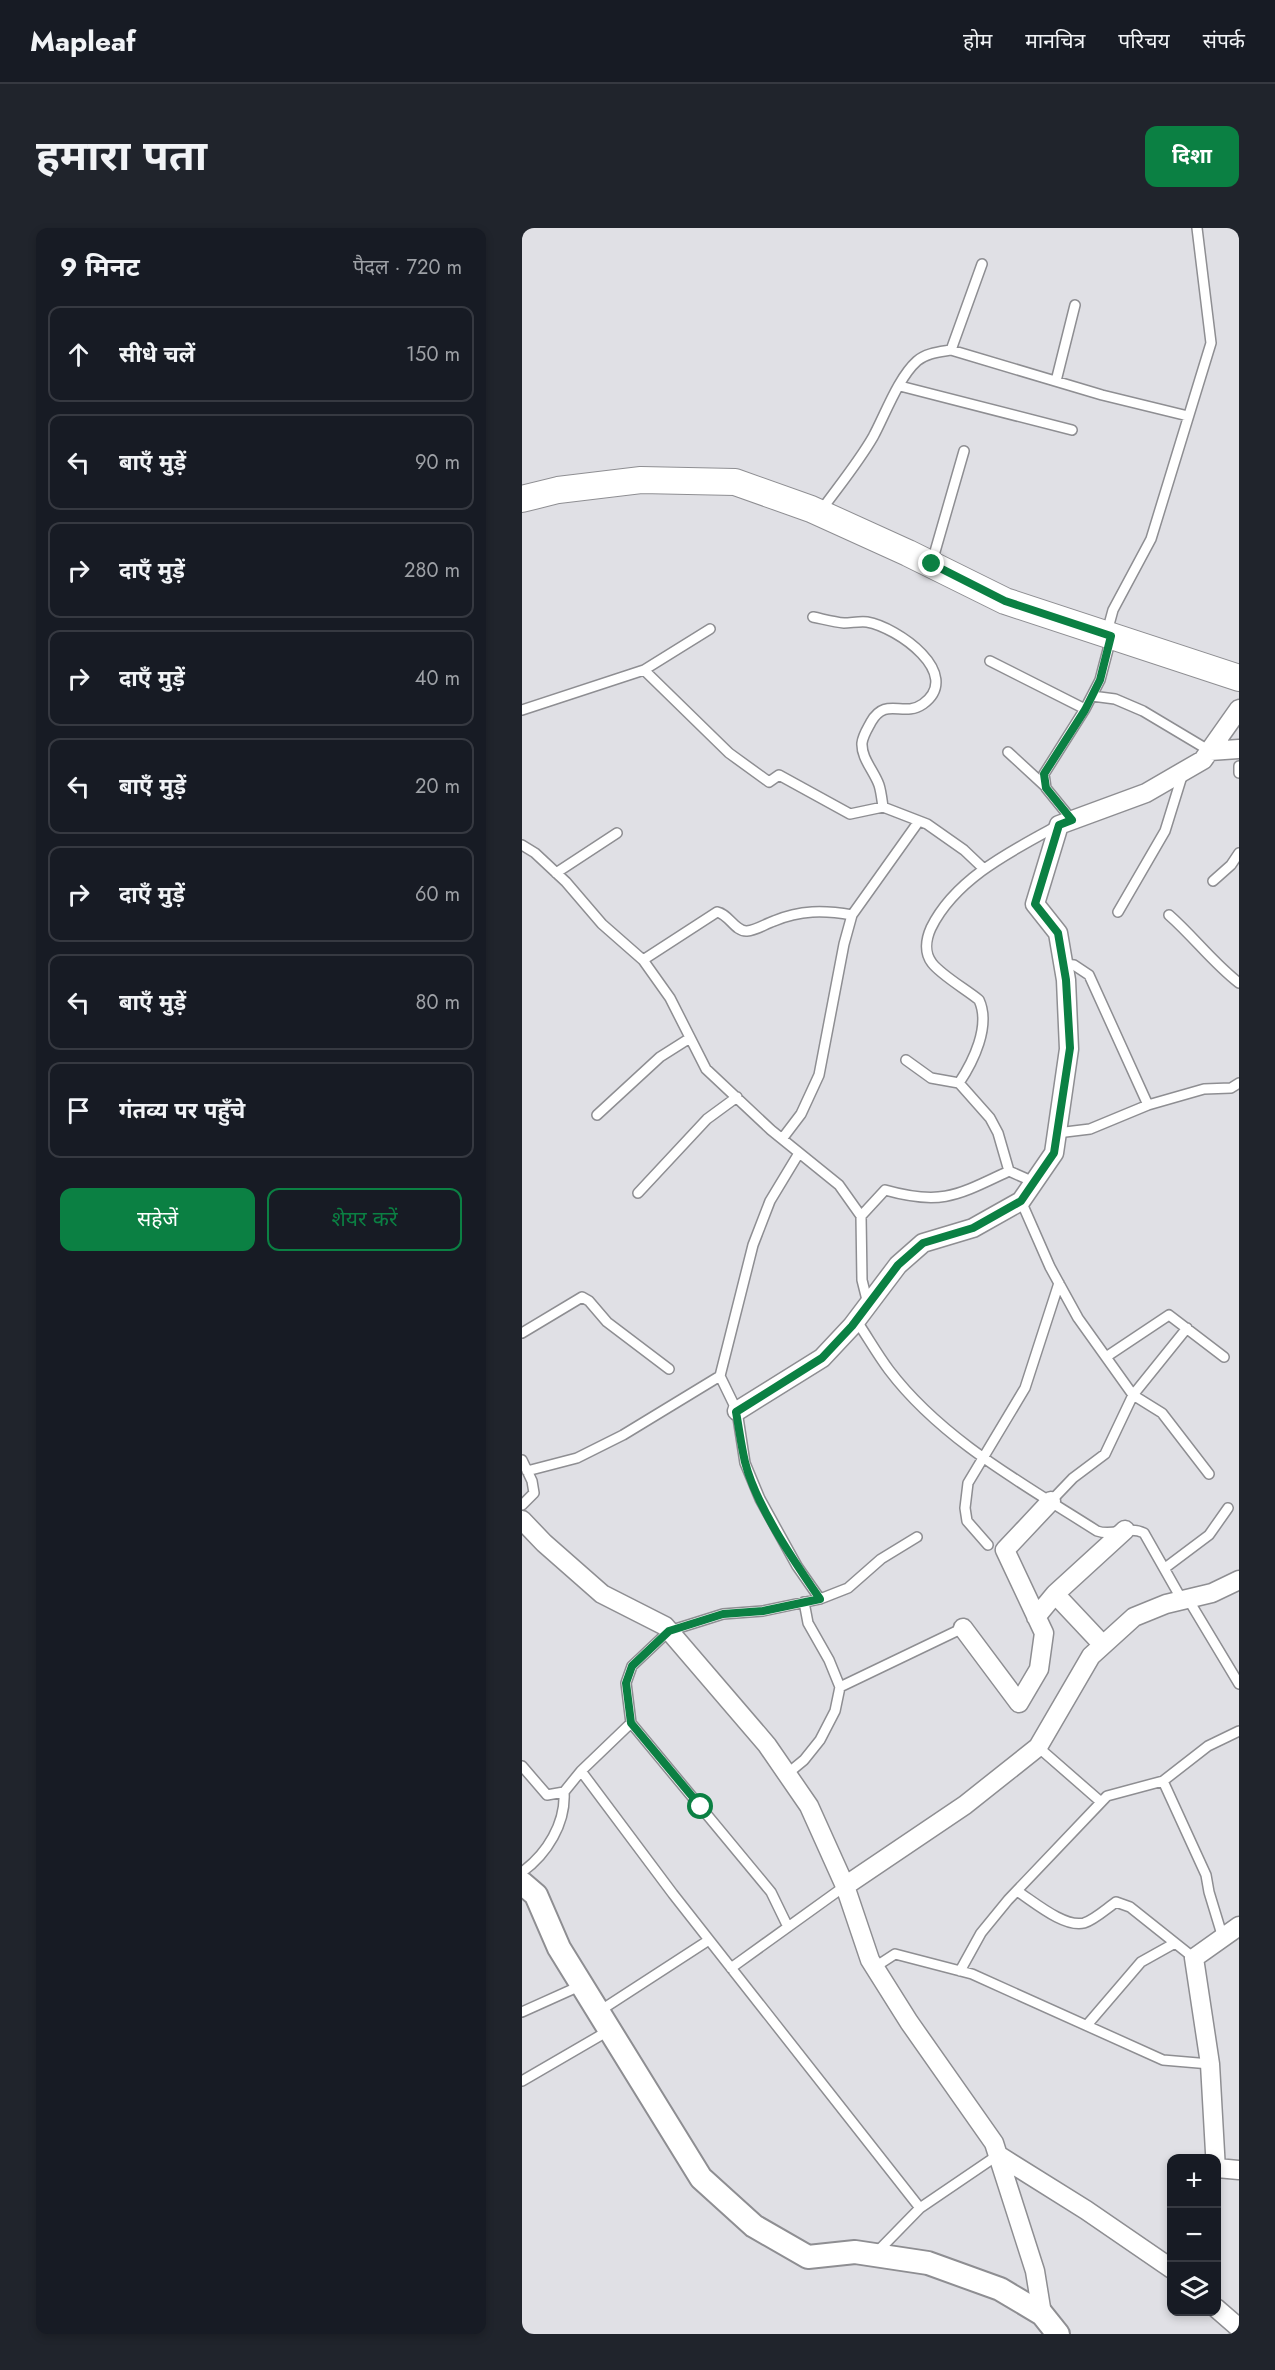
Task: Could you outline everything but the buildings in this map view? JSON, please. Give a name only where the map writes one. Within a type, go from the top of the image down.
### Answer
[{"type":"main road","points":[[522,499],[558,490],[641,480],[735,482],[820,513],[932,564],[1005,601],[1239,678]]},
{"type":"street","points":[[736,1412],[822,1358],[856,1320],[898,1265],[923,1243],[973,1228],[1021,1201],[1054,1153],[1070,1048],[1058,933],[1035,904],[1065,823],[1146,793],[1203,760],[1239,709]]},
{"type":"street","points":[[1224,732],[1239,748]]},
{"type":"street","points":[[1210,751],[1239,748]]},
{"type":"street","points":[[963,1629],[1019,1704],[1039,1669],[1044,1633],[1005,1550],[1051,1501]]},
{"type":"street","points":[[522,1520],[544,1543],[602,1594],[665,1626],[767,1745],[809,1806],[845,1886],[870,1960],[909,2022],[994,2143],[1035,2271],[1042,2314]]},
{"type":"street","points":[[1036,1617],[1055,1594],[1125,1530]]},
{"type":"street","points":[[845,1886],[964,1805],[1038,1747],[1091,1656],[1134,1617],[1166,1604],[1212,1593],[1239,1580]]},
{"type":"street","points":[[1055,1594],[1103,1646]]},
{"type":"street","points":[[522,1883],[536,1895],[560,1948],[700,2178],[754,2226],[808,2257],[855,2252],[928,2263],[1000,2289],[1042,2314],[1058,2334]]},
{"type":"street","points":[[1216,2154],[1210,2064],[1194,1958],[1239,1926]]},
{"type":"street","points":[[998,2155],[1167,2258]]},
{"type":"street","points":[[1221,2169],[1239,2170]]},
{"type":"street","points":[[1221,2312],[1239,2328]]},
{"type":"lane","points":[[1046,788],[1044,774],[1085,710],[1100,680],[1113,610],[1151,538],[1211,342],[1197,228]]},
{"type":"lane","points":[[951,350],[982,264]]},
{"type":"lane","points":[[1056,381],[1075,305]]},
{"type":"lane","points":[[820,513],[872,439],[915,362],[924,356],[951,350],[1188,416]]},
{"type":"lane","points":[[900,386],[1072,430]]},
{"type":"lane","points":[[932,564],[964,452]]},
{"type":"lane","points":[[813,616],[842,623],[867,622],[898,634],[918,649],[936,675],[936,686],[929,699],[921,706],[909,709],[885,708],[876,713],[867,729],[862,744],[866,762],[879,785],[883,807]]},
{"type":"lane","points":[[522,710],[644,670],[710,629]]},
{"type":"lane","points":[[990,661],[1085,710]]},
{"type":"lane","points":[[644,670],[729,753],[769,782],[779,775],[850,814],[883,807],[927,824],[964,850],[984,870]]},
{"type":"lane","points":[[1092,696],[1116,699],[1143,711],[1210,751]]},
{"type":"lane","points":[[959,1083],[973,1062],[982,1025],[983,1008],[979,1000],[932,963],[927,950],[927,938],[951,897],[984,870],[1018,847],[1065,823],[1046,788],[1008,752]]},
{"type":"lane","points":[[1239,766],[1239,773]]},
{"type":"lane","points":[[1118,912],[1165,831],[1184,771]]},
{"type":"lane","points":[[782,1139],[801,1114],[819,1075],[844,944],[852,915],[919,821]]},
{"type":"lane","points":[[556,873],[617,833]]},
{"type":"lane","points":[[522,845],[535,853],[602,924],[643,960],[670,998],[706,1069],[782,1139],[839,1185],[861,1216],[862,1280],[868,1304]]},
{"type":"lane","points":[[1213,881],[1231,865],[1239,853]]},
{"type":"lane","points":[[643,960],[717,912],[721,912],[741,930],[748,931],[808,911],[830,911],[852,915]]},
{"type":"lane","points":[[1169,915],[1236,980]]},
{"type":"lane","points":[[1063,964],[1074,965],[1089,975],[1148,1105]]},
{"type":"lane","points":[[1236,980],[1239,968]]},
{"type":"lane","points":[[597,1115],[660,1057],[690,1038]]},
{"type":"lane","points":[[906,1060],[931,1078],[959,1083],[990,1118],[998,1133],[1009,1171]]},
{"type":"lane","points":[[1057,1133],[1090,1129],[1148,1105],[1204,1089],[1231,1088],[1239,1083]]},
{"type":"lane","points":[[638,1193],[707,1119],[737,1097]]},
{"type":"lane","points":[[799,1153],[770,1201],[753,1245],[720,1376],[736,1412],[746,1463],[760,1499],[798,1566],[820,1599]]},
{"type":"lane","points":[[861,1216],[885,1190],[909,1197],[937,1199],[964,1192],[1009,1171],[1034,1182]]},
{"type":"lane","points":[[1021,1201],[1078,1318],[1133,1395],[1162,1413],[1209,1474]]},
{"type":"lane","points":[[988,1545],[967,1521],[965,1508],[968,1483],[1025,1388],[1059,1283]]},
{"type":"lane","points":[[522,1333],[582,1298],[589,1301],[607,1322],[669,1369]]},
{"type":"lane","points":[[1106,1357],[1169,1315],[1224,1357]]},
{"type":"lane","points":[[856,1320],[889,1370],[919,1404],[984,1459],[1105,1534],[1125,1530],[1139,1530],[1144,1533],[1239,1684]]},
{"type":"lane","points":[[1051,1501],[1073,1478],[1105,1454],[1133,1395],[1187,1328]]},
{"type":"lane","points":[[527,1471],[578,1458],[646,1422],[720,1376]]},
{"type":"lane","points":[[522,1460],[534,1493],[522,1506]]},
{"type":"lane","points":[[1165,1568],[1209,1535],[1228,1508]]},
{"type":"lane","points":[[788,1927],[771,1892],[631,1723],[626,1683],[632,1666],[669,1631],[723,1614],[763,1611],[820,1599],[848,1588],[881,1559],[917,1537]]},
{"type":"lane","points":[[787,1774],[804,1760],[820,1740],[835,1711],[840,1687],[829,1660],[808,1623],[804,1602]]},
{"type":"lane","points":[[840,1687],[963,1629]]},
{"type":"lane","points":[[522,1766],[547,1795],[564,1792],[581,1771],[631,1723]]},
{"type":"lane","points":[[960,1971],[981,1933],[1017,1891],[1107,1796],[1163,1781],[1208,1746],[1239,1731]]},
{"type":"lane","points":[[1038,1747],[1101,1802]]},
{"type":"lane","points":[[581,1771],[709,1940],[920,2208]]},
{"type":"lane","points":[[1163,1781],[1206,1875],[1223,1938]]},
{"type":"lane","points":[[522,1872],[539,1859],[554,1834],[565,1809],[564,1792]]},
{"type":"lane","points":[[731,1968],[845,1886]]},
{"type":"lane","points":[[1017,1891],[1052,1915],[1077,1923],[1085,1923],[1116,1902],[1123,1904],[1130,1907],[1194,1958]]},
{"type":"lane","points":[[522,2081],[709,1940]]},
{"type":"lane","points":[[1087,2025],[1141,1962],[1175,1943]]},
{"type":"lane","points":[[875,1967],[895,1954],[972,1974],[1163,2060],[1210,2064]]},
{"type":"lane","points":[[522,2012],[582,1985]]},
{"type":"lane","points":[[874,2255],[920,2208],[998,2155]]},
{"type":"route","points":[[701,1807],[631,1723],[626,1683],[632,1666],[669,1631],[723,1614],[763,1611],[820,1599],[798,1566],[760,1499],[746,1463],[736,1412],[822,1358],[852,1326],[898,1265],[923,1243],[973,1228],[1021,1201],[1054,1153],[1070,1048],[1066,980],[1058,933],[1035,904],[1059,825],[1072,820],[1046,788],[1044,774],[1085,710],[1100,680],[1111,636],[1005,601],[932,564]]}]
